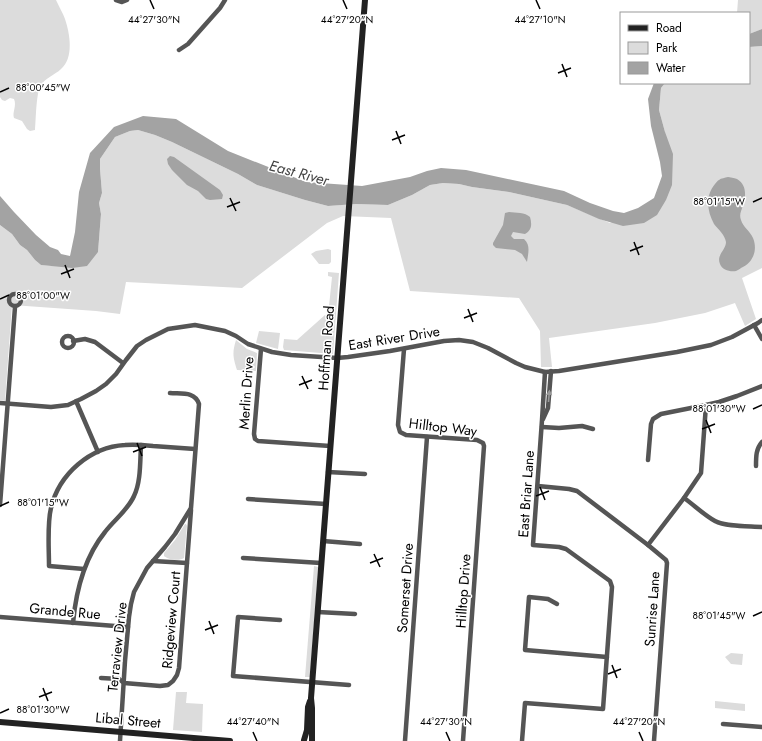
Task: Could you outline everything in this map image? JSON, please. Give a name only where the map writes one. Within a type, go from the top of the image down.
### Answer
[{"type":"street","points":[[116,0],[122,2],[127,0]]},
{"type":"street","points":[[179,50],[188,44],[220,8],[225,0]]},
{"type":"street","name":"Hoffman Road","points":[[312,741],[312,682],[365,0]]},
{"type":"street","points":[[0,505],[15,307]]},
{"type":"street","name":"East River Drive","points":[[0,403],[51,407],[68,405],[96,392],[106,384],[116,374],[137,346],[146,340],[168,329],[195,325],[225,331],[248,344],[272,352],[291,355],[337,358],[348,358],[444,341],[459,340],[473,342],[488,348],[520,365],[545,372],[677,352],[711,345],[732,337],[762,320]]},
{"type":"street","points":[[754,325],[762,339]]},
{"type":"street","points":[[73,341],[85,339],[95,342],[123,363]]},
{"type":"street","name":"Merlin Drive","points":[[261,349],[254,434],[255,439],[258,441],[330,446]]},
{"type":"street","name":"Hilltop Way","points":[[404,349],[398,425],[400,432],[406,435],[477,440],[483,443]]},
{"type":"street","name":"East Briar Lane","points":[[542,420],[548,408],[551,371]]},
{"type":"street","name":"East Briar Lane","points":[[522,741],[525,703],[603,709],[612,585],[610,581],[566,549],[559,546],[533,544],[545,372]]},
{"type":"street","points":[[648,460],[651,424],[653,419],[657,416],[665,412],[706,405],[737,396],[762,386]]},
{"type":"street","name":"Terraview Drive","points":[[120,741],[128,627],[134,592],[147,568],[172,539],[191,508],[199,404],[197,398],[192,395],[170,393]]},
{"type":"street","points":[[76,401],[98,452]]},
{"type":"street","points":[[648,545],[697,480],[702,470],[706,405]]},
{"type":"street","points":[[542,427],[559,428],[582,426],[593,429]]},
{"type":"street","name":"Somerset Drive","points":[[405,741],[427,437]]},
{"type":"street","points":[[756,466],[756,453],[762,442]]},
{"type":"street","name":"Hilltop Drive","points":[[463,741],[484,449],[483,443]]},
{"type":"street","points":[[73,623],[74,606],[84,569],[104,533],[134,497],[138,486],[141,445]]},
{"type":"street","points":[[84,569],[48,566],[51,507],[63,480],[71,470],[89,456],[118,446],[141,445],[196,449]]},
{"type":"street","points":[[328,472],[365,474]]},
{"type":"street","name":"Sunrise Lane","points":[[538,486],[577,491],[665,558],[667,563],[654,741]]},
{"type":"street","points":[[684,498],[711,519],[719,523],[762,527]]},
{"type":"street","points":[[248,499],[326,504]]},
{"type":"street","name":"Ridgeview Court","points":[[101,678],[119,679],[124,683],[160,686],[168,685],[177,675],[179,668],[191,508]]},
{"type":"street","points":[[323,541],[360,544]]},
{"type":"street","points":[[243,558],[321,563]]},
{"type":"street","points":[[153,561],[187,563]]},
{"type":"street","points":[[557,604],[548,599],[529,597],[525,650],[607,656]]},
{"type":"street","points":[[318,612],[355,614]]},
{"type":"street","name":"Grande Rue","points":[[0,617],[128,627]]},
{"type":"street","points":[[280,620],[238,617],[233,676],[349,685]]},
{"type":"street","name":"Hoffman Road","points":[[304,741],[307,730],[308,707],[311,698]]},
{"type":"street","name":"Libal Street","points":[[0,722],[230,741]]},
{"type":"street","points":[[723,724],[762,727]]},
{"type":"street","points":[[304,741],[312,741]]},
{"type":"green space","points":[[0,0],[56,0],[67,25],[70,46],[68,59],[61,69],[44,81],[40,87],[37,102],[35,130],[30,131],[22,121],[14,118],[14,99],[10,98],[5,101],[0,97]]},
{"type":"green space","points":[[738,0],[762,0],[762,29],[750,34],[750,12],[737,12]]},
{"type":"green space","points":[[762,46],[762,268],[742,278],[756,319],[745,326],[735,303],[705,313],[655,323],[549,338],[552,367],[541,367],[540,331],[519,298],[410,291],[391,218],[343,216],[327,223],[242,288],[126,282],[120,314],[12,305],[5,401],[0,400],[0,225],[12,234],[20,245],[27,250],[41,265],[53,266],[98,252],[101,214],[99,203],[102,193],[100,159],[115,137],[130,131],[138,130],[155,135],[238,174],[257,185],[328,206],[356,204],[388,205],[412,195],[430,185],[443,183],[509,192],[567,205],[610,223],[666,200],[665,132],[659,110],[661,88],[664,84],[750,84],[750,47]]},
{"type":"green space","points":[[331,250],[331,262],[329,264],[319,264],[311,254],[316,251]]},
{"type":"green space","points":[[328,272],[339,273],[333,354],[284,350],[284,339],[297,340],[325,315],[328,316],[332,277],[328,276]]},
{"type":"green space","points":[[259,331],[280,333],[278,349],[256,343]]},
{"type":"green space","points":[[236,340],[247,349],[257,353],[256,371],[237,370],[234,355]]},
{"type":"green space","points":[[185,524],[187,526],[184,558],[177,560],[164,556],[164,553],[175,540]]},
{"type":"green space","points":[[314,566],[318,567],[310,677],[305,677]]},
{"type":"green space","points":[[731,653],[743,654],[742,665],[731,664],[725,657]]},
{"type":"green space","points":[[176,692],[187,692],[186,703],[203,704],[202,732],[173,730]]},
{"type":"green space","points":[[715,701],[745,704],[745,711],[715,708]]},
{"type":"water","points":[[762,29],[762,46],[750,47],[750,34]]},
{"type":"water","points":[[654,84],[664,84],[661,88],[659,110],[673,154],[672,185],[666,200],[657,215],[644,223],[623,226],[599,219],[567,205],[509,192],[443,183],[430,185],[412,195],[388,205],[356,204],[328,206],[257,185],[238,174],[172,142],[138,130],[130,131],[115,137],[100,159],[102,193],[99,203],[101,214],[98,252],[87,266],[72,268],[41,265],[27,250],[20,245],[12,234],[0,225],[0,196],[36,235],[50,247],[58,250],[61,254],[70,256],[75,232],[79,192],[90,153],[114,127],[143,116],[176,119],[228,151],[306,182],[362,186],[410,177],[441,168],[466,170],[564,191],[590,203],[624,213],[638,208],[654,198],[662,176],[651,126],[648,99]]},
{"type":"water","points":[[170,156],[174,157],[220,190],[223,195],[222,199],[206,199],[198,191],[187,185],[168,164],[167,159]]},
{"type":"water","points":[[728,177],[737,179],[743,184],[745,198],[740,213],[740,218],[743,225],[753,238],[755,247],[755,251],[749,263],[736,271],[724,269],[720,264],[719,258],[726,245],[726,242],[723,235],[714,224],[708,204],[710,193],[715,184],[718,180]]},
{"type":"water","points":[[505,213],[523,213],[530,217],[531,227],[529,231],[525,234],[513,232],[511,236],[514,239],[524,239],[528,244],[527,262],[522,254],[515,250],[496,248],[493,245],[503,225]]},
{"type":"water label","name":"East River","points":[[299,173]]}]
